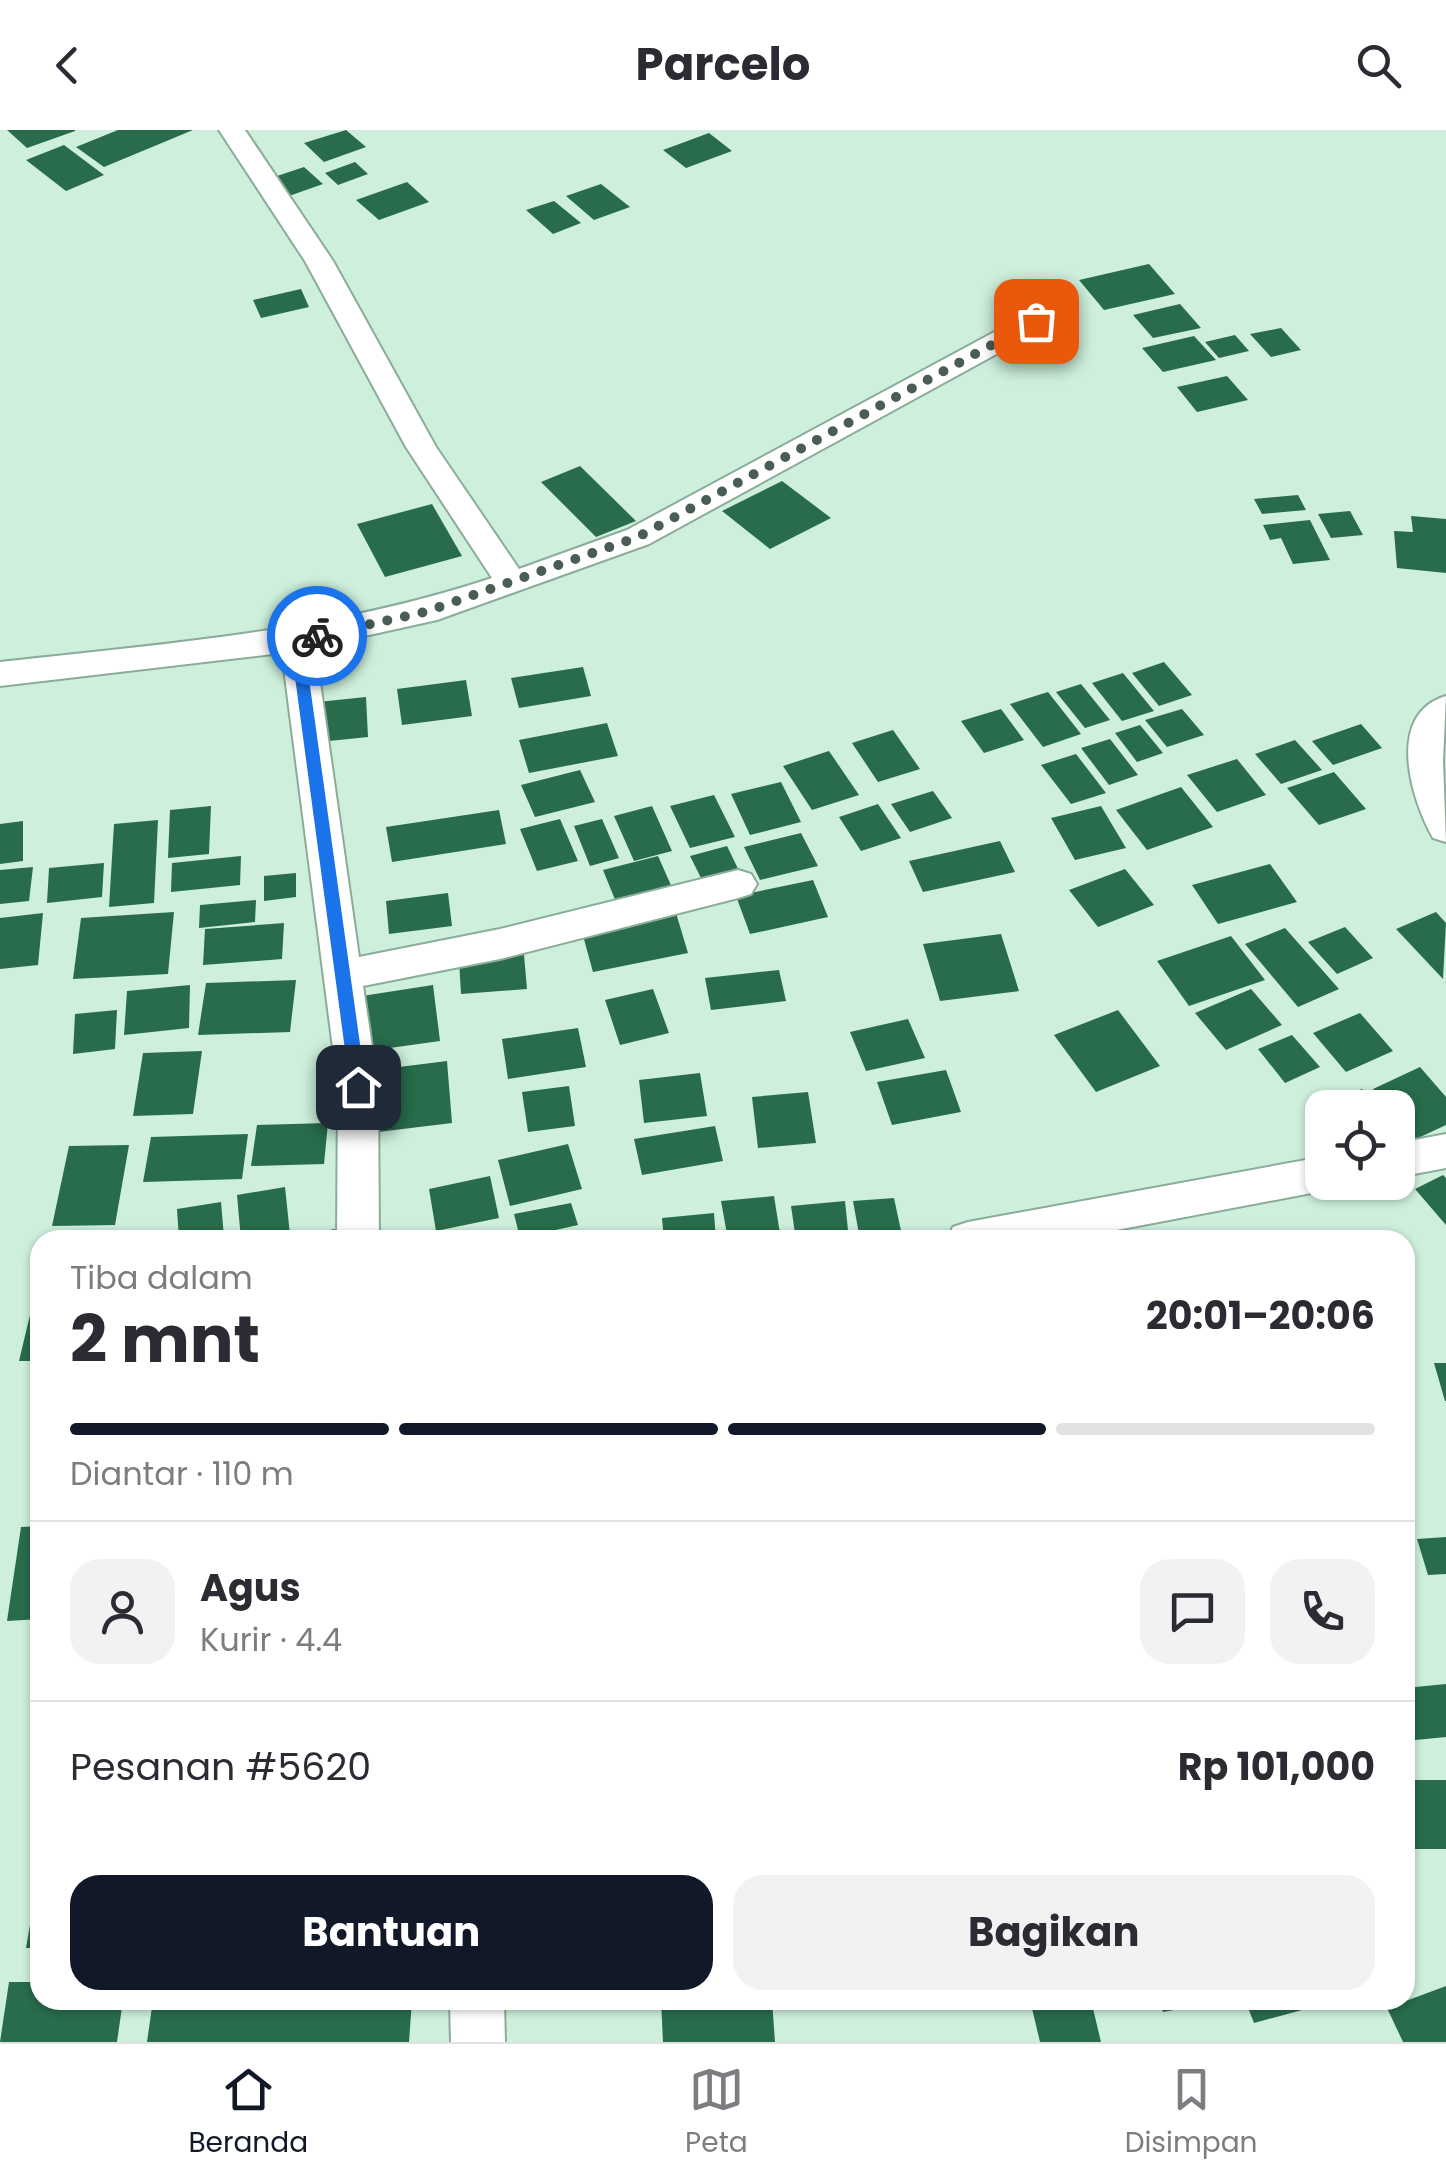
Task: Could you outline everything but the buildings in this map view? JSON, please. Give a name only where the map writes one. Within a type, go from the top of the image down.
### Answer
[{"type":"street","points":[[238,131],[319,260],[421,447],[512,583]]},
{"type":"street","points":[[0,674],[297,640],[425,612],[512,583],[638,537],[1036,321]]},
{"type":"street","points":[[297,640],[358,1087],[358,1230]]},
{"type":"street","points":[[1446,708],[1435,715],[1430,728],[1423,776],[1446,830]]},
{"type":"street","points":[[342,974],[500,944],[738,884]]},
{"type":"street","points":[[1415,1157],[1446,1151]]},
{"type":"street","points":[[1022,1230],[1305,1177]]},
{"type":"street","points":[[477,2010],[478,2042]]},
{"type":"way so far","points":[[317,636],[425,612],[638,537],[1036,321]]},
{"type":"route","points":[[317,636],[297,640],[358,1087]]}]
